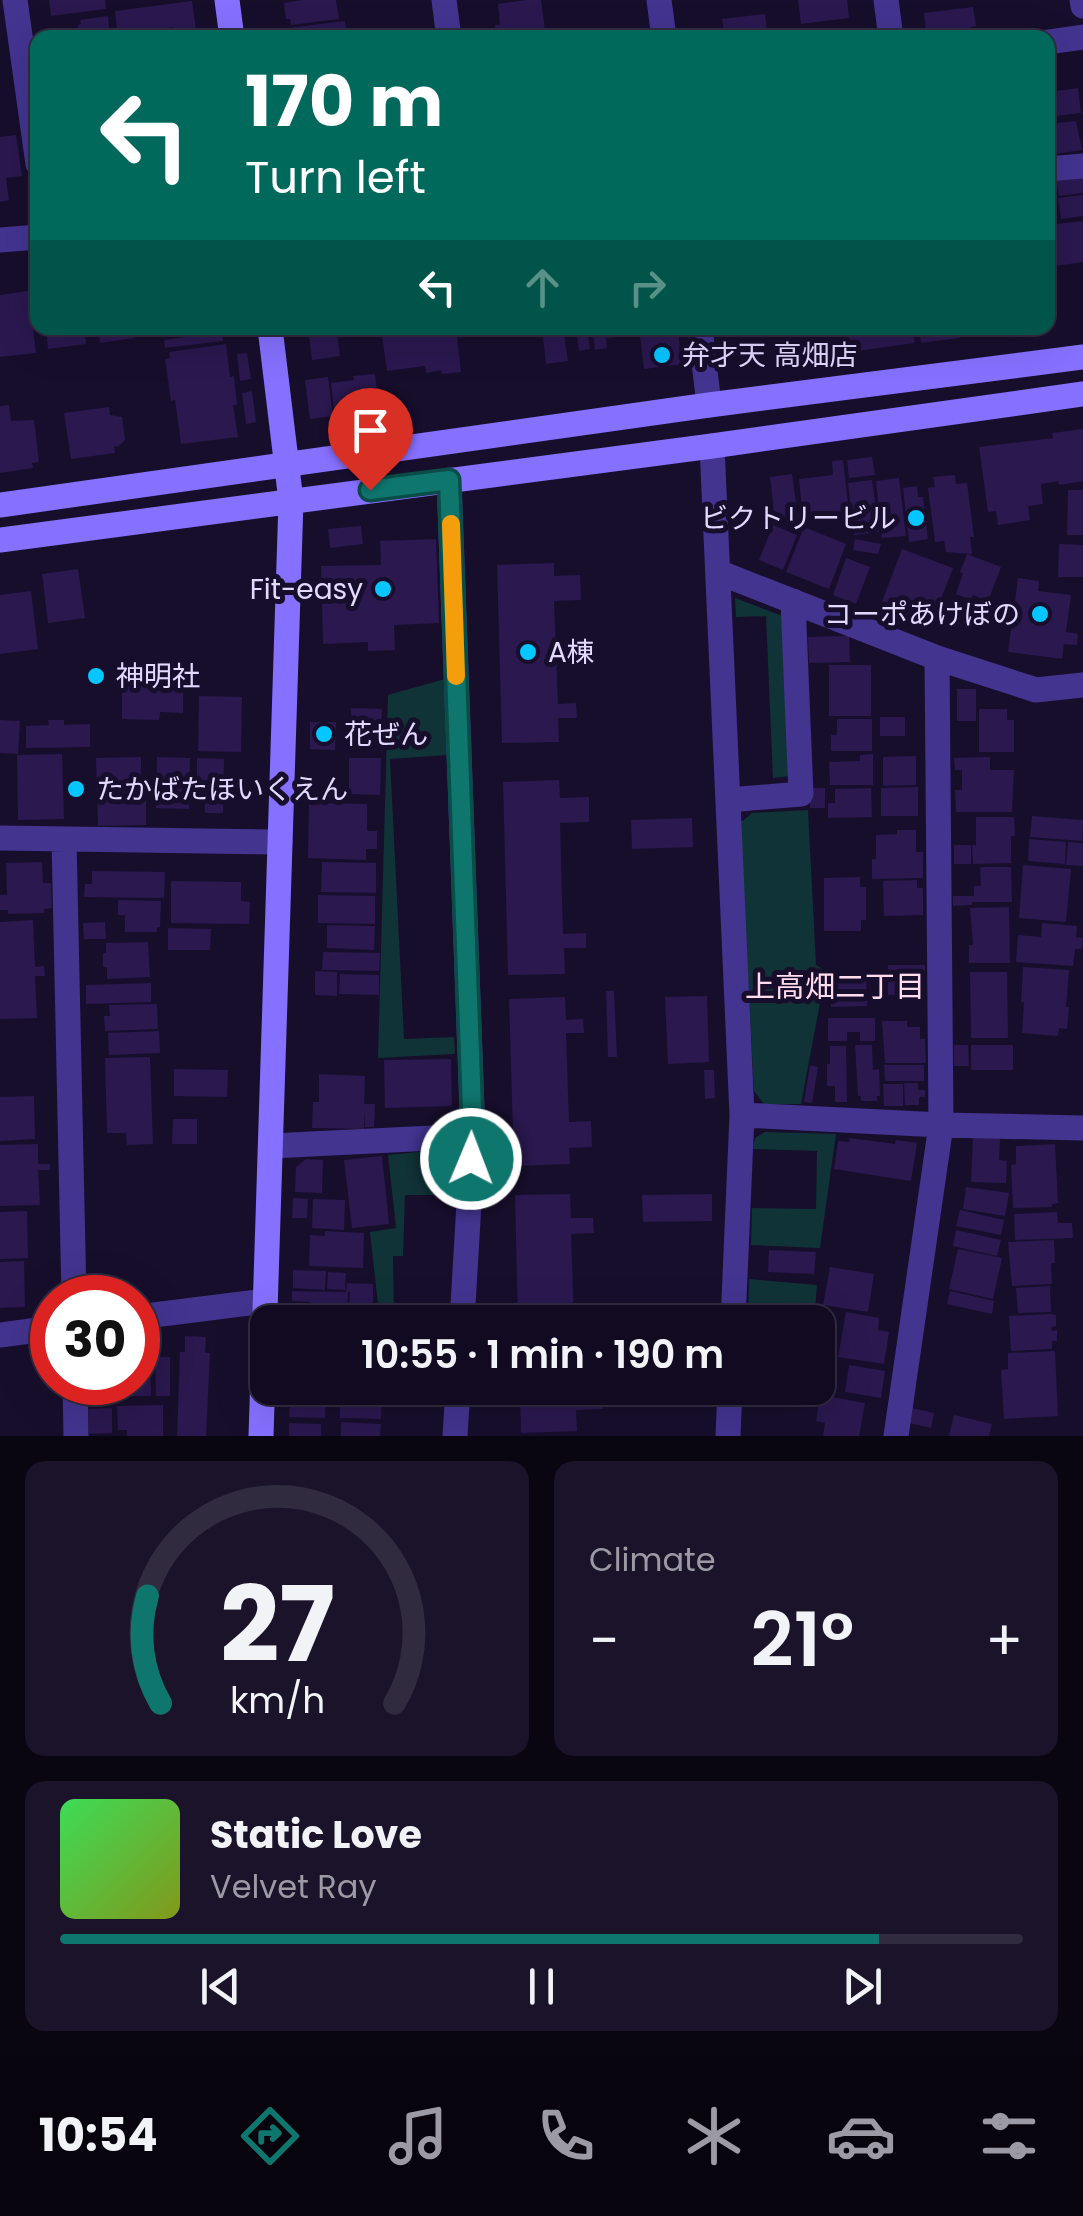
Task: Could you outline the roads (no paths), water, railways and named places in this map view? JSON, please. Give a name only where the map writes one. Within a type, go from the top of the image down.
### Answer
[{"type":"street","points":[[15,0],[30,107]]},
{"type":"street","points":[[227,0],[231,30]]},
{"type":"street","points":[[444,0],[448,30]]},
{"type":"street","points":[[660,0],[663,30]]},
{"type":"street","points":[[886,0],[890,30]]},
{"type":"street","points":[[1055,41],[1083,37]]},
{"type":"street","points":[[1055,169],[1083,166]]},
{"type":"street","points":[[0,240],[30,238]]},
{"type":"street","points":[[261,1436],[291,501],[271,335]]},
{"type":"street","points":[[701,335],[709,405]]},
{"type":"street","points":[[0,505],[709,405],[1083,357]]},
{"type":"street","points":[[0,540],[1083,394]]},
{"type":"street","points":[[712,446],[742,1115],[734,1305]]},
{"type":"street","points":[[449,480],[473,1136],[463,1305]]},
{"type":"street","points":[[718,572],[937,658],[1036,690],[1083,685]]},
{"type":"street","points":[[728,800],[801,794],[793,601]]},
{"type":"street","points":[[896,1436],[941,1125],[937,658]]},
{"type":"street","points":[[0,838],[280,842]]},
{"type":"street","points":[[64,838],[74,1275]]},
{"type":"street","points":[[742,1115],[1083,1128]]},
{"type":"street","points":[[270,1146],[473,1136]]},
{"type":"street","points":[[160,1314],[265,1301]]},
{"type":"street","points":[[0,1335],[30,1331]]},
{"type":"street","points":[[75,1405],[76,1436]]},
{"type":"street","points":[[455,1436],[457,1405]]},
{"type":"street","points":[[728,1436],[729,1405]]},
{"type":"place","name":"弁才天 高畑店","points":[[662,355]]},
{"type":"place","name":"ビクトリービル","points":[[916,518]]},
{"type":"place","name":"Fit-easy","points":[[383,589]]},
{"type":"place","name":"コーポあけぼの","points":[[1040,614]]},
{"type":"place","name":"A棟","points":[[528,652]]},
{"type":"place","name":"神明社","points":[[96,676]]},
{"type":"place","name":"花ぜん","points":[[324,734]]},
{"type":"place","name":"たかばたほいくえん","points":[[76,789]]},
{"type":"district","name":"上高畑二丁目","points":[[835,986]]}]
